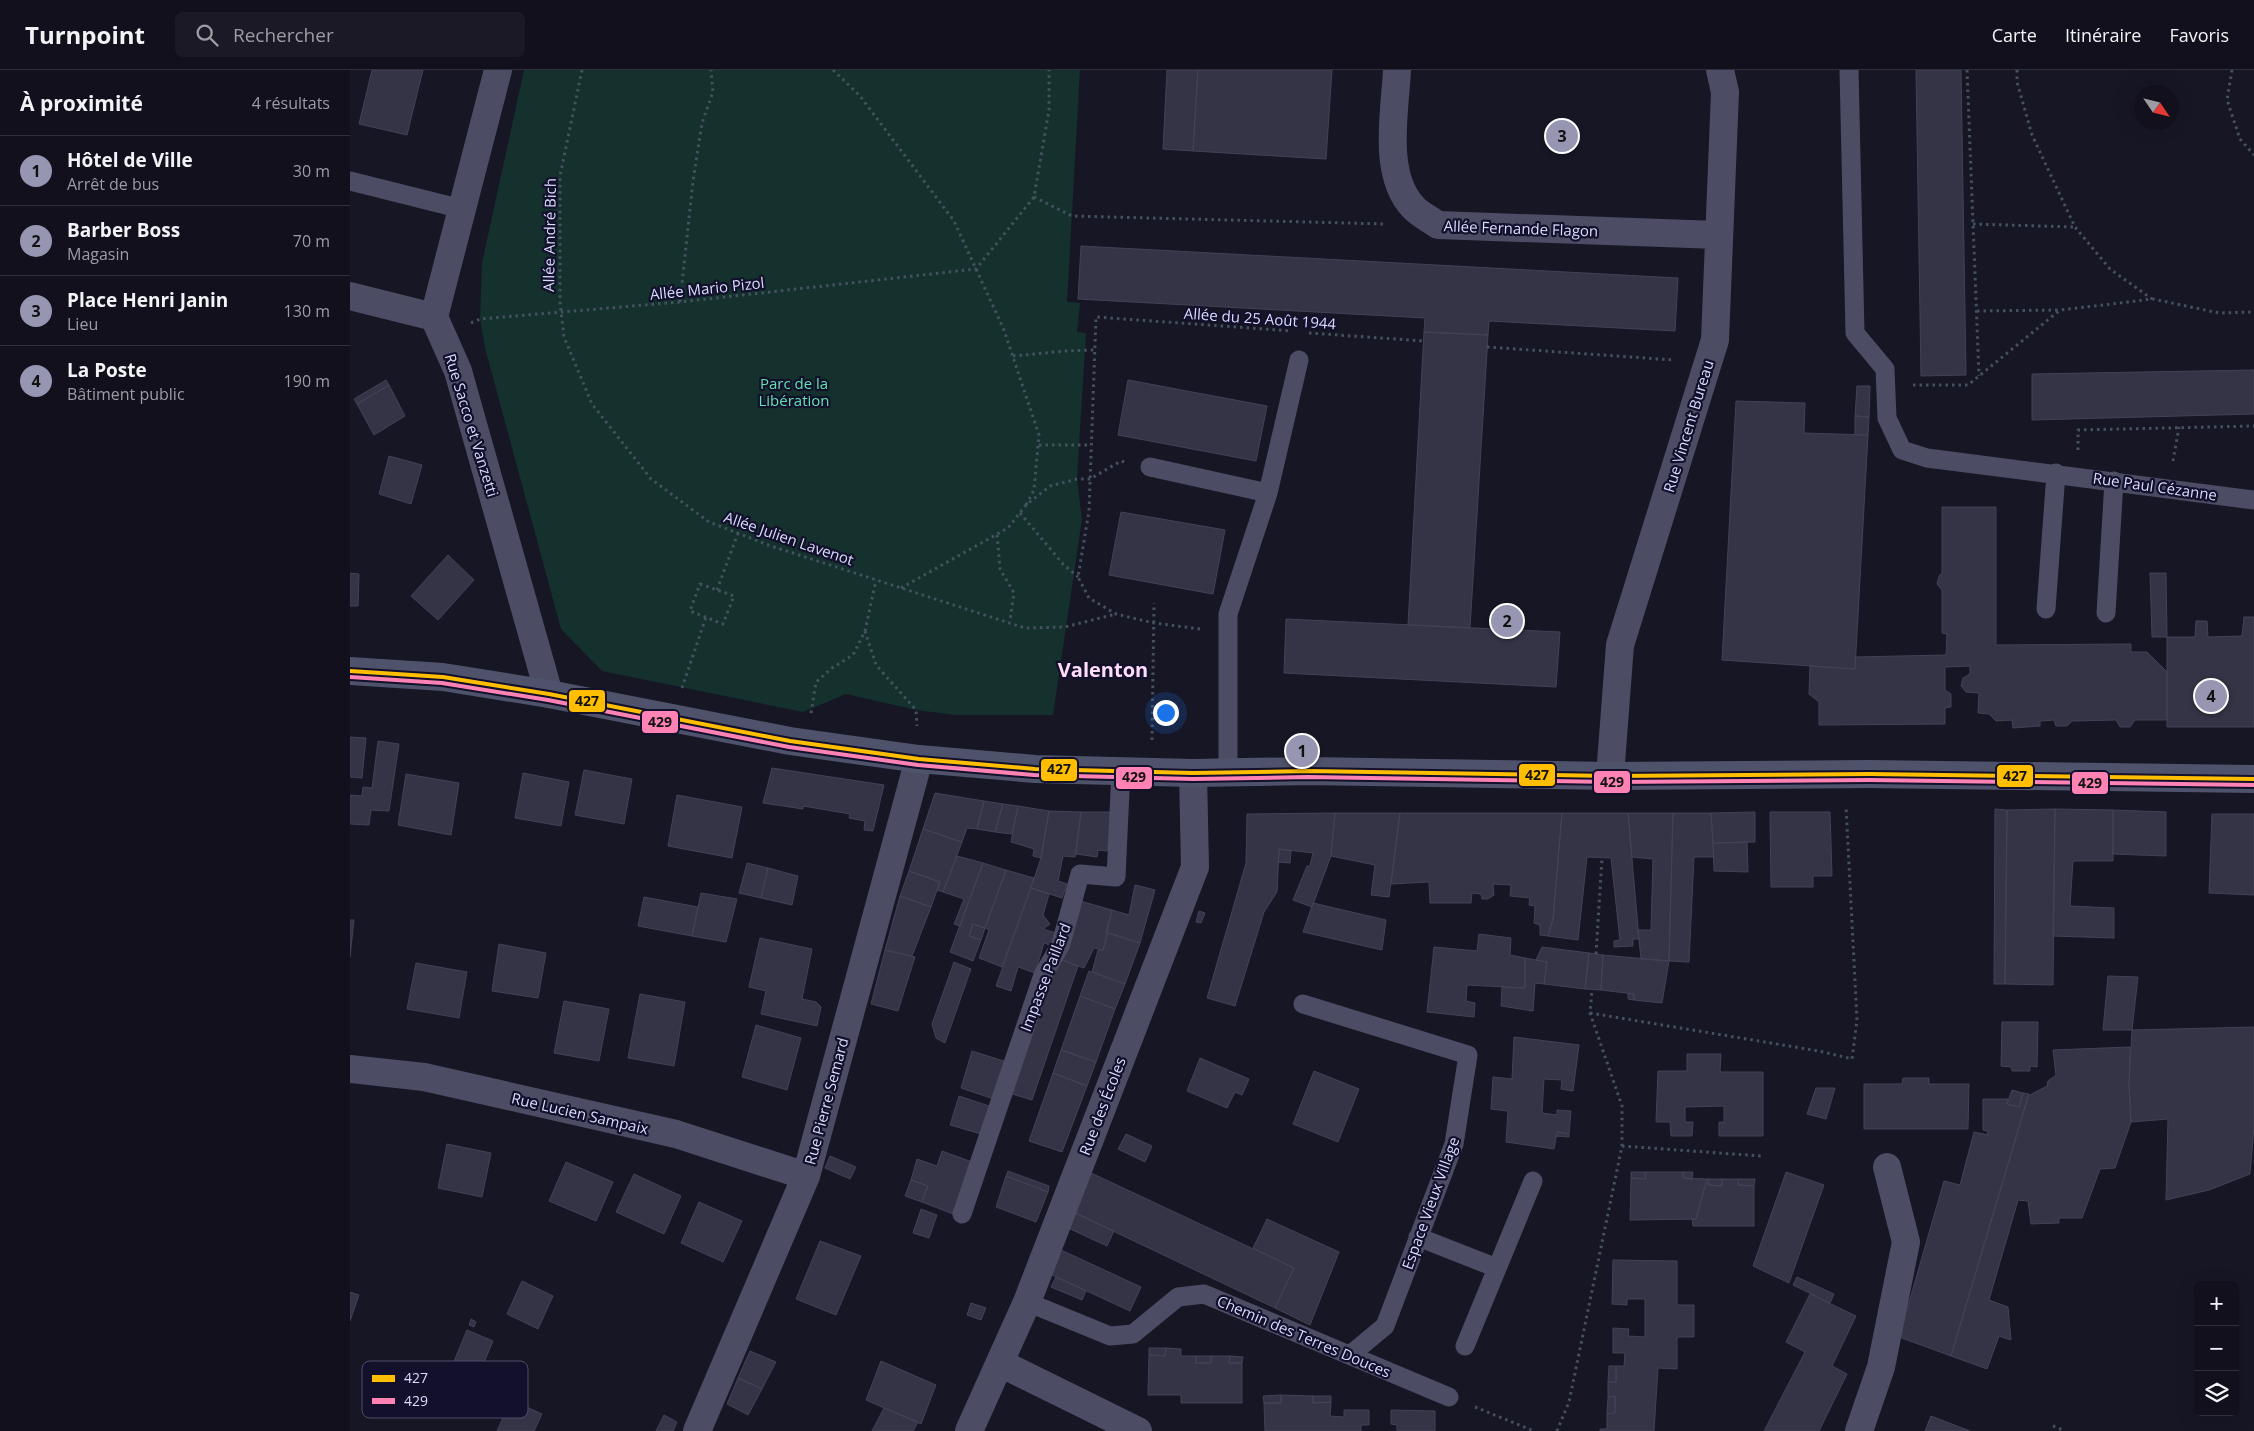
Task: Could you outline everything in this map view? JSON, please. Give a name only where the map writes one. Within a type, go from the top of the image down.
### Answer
[{"type":"street","points":[[350,296],[438,326],[462,209],[498,70]]},
{"type":"street","name":"Allée Fernande Flagon","points":[[1397,70],[1392,164],[1402,190],[1413,207],[1438,225],[1718,235]]},
{"type":"street","name":"Rue Vincent Bureau","points":[[1610,776],[1620,645],[1714,340],[1726,92],[1720,70]]},
{"type":"street","name":"Rue Sacco et Vanzetti","points":[[438,326],[458,371],[549,694]]},
{"type":"street","points":[[350,671],[443,677],[549,694],[807,743],[919,758],[1035,769],[1193,773],[1308,772],[1610,776],[1844,775],[2254,779]]},
{"type":"street","name":"Rue Pierre Semard","points":[[697,1431],[806,1176],[919,758]]},
{"type":"street","name":"Rue des Écoles","points":[[969,1431],[1027,1302],[1195,867],[1193,773]]},
{"type":"street","name":"Rue Lucien Sampaix","points":[[350,1069],[424,1078],[676,1134],[806,1176]]},
{"type":"street","points":[[1859,1431],[1881,1367],[1906,1242],[1887,1167]]},
{"type":"street","points":[[1000,1363],[1138,1431]]},
{"type":"lane","name":"Rue Paul Cézanne","points":[[1849,70],[1855,333],[1885,369],[1887,418],[1902,450],[1927,458],[2056,473],[2254,500]]},
{"type":"lane","points":[[350,181],[462,209]]},
{"type":"lane","points":[[1228,772],[1228,614],[1268,493],[1299,360]]},
{"type":"lane","points":[[1150,468],[1268,493]]},
{"type":"lane","points":[[2046,609],[2056,473]]},
{"type":"lane","points":[[2106,614],[2114,481]]},
{"type":"lane","name":"Impasse Paillard","points":[[962,1214],[1043,975],[1060,944],[1080,874],[1116,877],[1121,770]]},
{"type":"lane","name":"Espace Vieux Village","points":[[1303,1004],[1468,1056],[1454,1144],[1385,1326],[1350,1355]]},
{"type":"lane","points":[[1465,1346],[1533,1181]]},
{"type":"lane","points":[[1418,1237],[1497,1268]]},
{"type":"lane","name":"Chemin des Terres Douces","points":[[1027,1302],[1110,1336],[1133,1334],[1178,1297],[1204,1294],[1449,1397]]},
{"type":"path","name":"Allée André Bich","points":[[561,313],[560,176],[582,70]]},
{"type":"path","points":[[680,302],[702,124],[713,92],[711,70]]},
{"type":"path","points":[[833,70],[860,96],[930,186],[954,221],[1013,356],[1039,435],[1034,490],[1026,505],[1008,528],[901,588]]},
{"type":"path","points":[[976,270],[1034,197],[1049,110],[1049,70]]},
{"type":"path","points":[[1968,70],[1979,376]]},
{"type":"path","points":[[2017,70],[2017,82],[2032,135],[2075,228],[2110,269],[2153,299]]},
{"type":"path","points":[[2232,70],[2227,100],[2240,139],[2254,155]]},
{"type":"path","points":[[1034,197],[1072,216],[1388,224]]},
{"type":"path","points":[[1973,224],[2075,228]]},
{"type":"path","name":"Allée Mario Pizol","points":[[438,326],[480,319],[680,302],[976,270]]},
{"type":"path","points":[[1977,310],[2060,310],[2153,299],[2219,313],[2254,312]]},
{"type":"path","points":[[1886,385],[1968,385],[2060,310]]},
{"type":"path","name":"Allée Julien Lavenot","points":[[561,313],[564,337],[592,404],[651,479],[709,522],[771,546],[1025,628],[1065,627],[1116,614]]},
{"type":"path","name":"Allée du 25 Août 1944","points":[[1094,350],[1096,318],[1294,332]]},
{"type":"path","name":"Allée du 25 Août 1944","points":[[1304,332],[1424,341]]},
{"type":"path","points":[[1487,347],[1707,362]]},
{"type":"path","points":[[1013,356],[1065,350],[1094,350],[1089,511],[1078,577]]},
{"type":"path","points":[[2078,476],[2078,430],[2254,426]]},
{"type":"path","points":[[2169,488],[2179,427]]},
{"type":"path","points":[[1038,445],[1091,445]]},
{"type":"path","points":[[1026,505],[1050,486],[1077,479],[1090,479],[1121,461],[1150,468]]},
{"type":"path","points":[[1020,513],[1063,564],[1078,577],[1089,598],[1116,614],[1154,623],[1228,633]]},
{"type":"path","points":[[717,590],[738,533]]},
{"type":"path","points":[[997,535],[1000,569],[1014,593],[1010,620]]},
{"type":"path","points":[[807,743],[816,682],[832,668],[853,655],[865,631],[876,580]]},
{"type":"path","points":[[700,584],[734,596],[723,624],[706,617],[690,611],[700,584]]},
{"type":"path","points":[[1152,771],[1154,603]]},
{"type":"path","points":[[672,718],[706,617]]},
{"type":"path","points":[[865,631],[876,665],[916,710],[919,758]]},
{"type":"path","points":[[1590,1012],[1819,1051],[1852,1059],[1856,1020],[1844,775]]},
{"type":"path","points":[[1596,954],[1602,858]]},
{"type":"path","points":[[1557,1431],[1569,1402],[1622,1146],[1622,1106],[1590,1012],[1592,990]]},
{"type":"path","points":[[1622,1146],[1761,1156]]},
{"type":"path","points":[[1449,1397],[1534,1431]]},
{"type":"path","points":[[2053,1426],[2065,1431]]},
{"type":"green space","name":"Parc de la Libération","points":[[524,70],[1080,70],[1067,302],[1080,303],[1077,332],[1086,333],[1077,479],[1082,519],[1053,715],[956,715],[916,710],[846,694],[803,712],[602,671],[561,629],[485,348],[480,319],[482,263]]},
{"type":"building","points":[[372,70],[423,70],[407,135],[359,124]]},
{"type":"building","points":[[1167,70],[1198,70],[1193,151],[1163,149]]},
{"type":"building","points":[[1198,70],[1332,70],[1326,159],[1193,151]]},
{"type":"building","points":[[1916,70],[1961,70],[1966,375],[1921,376]]},
{"type":"building","points":[[1081,246],[1678,278],[1675,331],[1489,321],[1488,335],[1424,332],[1425,318],[1078,299]]},
{"type":"building","points":[[1424,332],[1488,335],[1470,628],[1408,625]]},
{"type":"building","points":[[2254,370],[2254,414],[2032,420],[2032,374]]},
{"type":"building","points":[[386,380],[389,385],[357,404],[354,399]]},
{"type":"building","points":[[1128,380],[1267,406],[1256,461],[1118,435]]},
{"type":"building","points":[[389,385],[405,416],[374,435],[357,404]]},
{"type":"building","points":[[1857,386],[1870,386],[1869,417],[1855,416]]},
{"type":"building","points":[[1736,401],[1805,403],[1804,433],[1868,435],[1855,669],[1722,660]]},
{"type":"building","points":[[1855,416],[1869,417],[1868,435],[1855,435]]},
{"type":"building","points":[[389,456],[422,465],[411,504],[379,494]]},
{"type":"building","points":[[1942,507],[1996,507],[1996,645],[2131,644],[2131,652],[2147,652],[2167,672],[2167,720],[2135,720],[2130,727],[2120,727],[2116,720],[2072,721],[2067,726],[2056,726],[2054,720],[2040,721],[2040,726],[2013,728],[2012,720],[1996,721],[1989,714],[1978,713],[1979,693],[1966,692],[1961,686],[1963,678],[1970,674],[1970,666],[1945,667],[1945,690],[1951,694],[1951,707],[1945,708],[1945,724],[1819,725],[1819,702],[1809,694],[1810,666],[1855,669],[1855,657],[1946,655],[1947,634],[1942,633],[1942,590],[1937,584],[1942,573]]},
{"type":"building","points":[[1121,512],[1225,530],[1213,594],[1109,575]]},
{"type":"building","points":[[448,555],[474,580],[438,620],[411,596]]},
{"type":"building","points":[[350,573],[359,574],[358,606],[350,606]]},
{"type":"building","points":[[2150,573],[2166,573],[2167,637],[2152,637]]},
{"type":"building","points":[[2244,617],[2254,617],[2254,727],[2167,727],[2167,637],[2195,637],[2196,621],[2207,621],[2208,637],[2242,636]]},
{"type":"building","points":[[1286,619],[1560,632],[1556,687],[1284,673]]},
{"type":"building","points":[[350,737],[366,738],[362,778],[350,777]]},
{"type":"building","points":[[378,741],[399,744],[389,811],[371,810],[369,825],[350,824],[350,795],[362,796],[363,787],[372,788]]},
{"type":"building","points":[[772,768],[884,785],[873,831],[864,830],[865,821],[849,818],[850,814],[803,806],[803,809],[763,803]]},
{"type":"building","points":[[584,770],[632,779],[624,824],[575,815]]},
{"type":"building","points":[[523,773],[569,782],[561,826],[515,818]]},
{"type":"building","points":[[406,774],[459,783],[451,835],[398,825]]},
{"type":"building","points":[[935,793],[984,801],[977,829],[967,828],[962,842],[923,829]]},
{"type":"building","points":[[677,795],[742,807],[732,858],[668,846]]},
{"type":"building","points":[[984,801],[1003,804],[995,832],[977,829]]},
{"type":"building","points":[[1003,804],[1018,806],[1012,834],[995,832]]},
{"type":"building","points":[[1018,806],[1049,811],[1041,858],[1033,856],[1034,849],[1011,842]]},
{"type":"building","points":[[1995,809],[2007,810],[2005,984],[1994,984]]},
{"type":"building","points":[[2055,809],[2113,810],[2113,861],[2073,861],[2070,906],[2114,908],[2114,938],[2053,936]]},
{"type":"building","points":[[2055,809],[2053,985],[2005,984],[2007,810]]},
{"type":"building","points":[[2113,810],[2166,812],[2166,856],[2113,854]]},
{"type":"building","points":[[1049,811],[1081,812],[1075,857],[1063,856],[1058,881],[1067,884],[1062,898],[1031,888],[1041,858]]},
{"type":"building","points":[[1081,812],[1113,812],[1107,851],[1098,850],[1097,857],[1076,854]]},
{"type":"building","points":[[1755,812],[1755,842],[1713,843],[1711,813]]},
{"type":"building","points":[[1770,812],[1830,812],[1832,876],[1813,876],[1813,887],[1771,887]]},
{"type":"building","points":[[1335,813],[1331,856],[1312,907],[1293,900],[1307,866],[1310,866],[1313,853],[1279,849],[1277,892],[1264,912],[1235,1006],[1207,998],[1246,863],[1247,814]]},
{"type":"building","points":[[1335,813],[1400,813],[1389,897],[1371,895],[1375,865],[1331,856]]},
{"type":"building","points":[[1400,813],[1562,813],[1553,919],[1548,936],[1540,935],[1540,925],[1534,923],[1535,906],[1529,905],[1530,898],[1510,896],[1511,885],[1493,884],[1494,895],[1488,899],[1482,899],[1481,894],[1472,893],[1471,903],[1430,903],[1429,882],[1391,884]]},
{"type":"building","points":[[1562,813],[1628,813],[1639,939],[1633,939],[1633,946],[1614,947],[1614,941],[1620,940],[1611,858],[1587,857],[1578,940],[1548,936],[1553,919]]},
{"type":"building","points":[[1628,813],[1673,813],[1669,961],[1641,959],[1638,930],[1651,930],[1653,859],[1632,857]]},
{"type":"building","points":[[1673,813],[1711,813],[1714,857],[1694,857],[1689,962],[1669,961]]},
{"type":"building","points":[[2212,814],[2254,814],[2254,895],[2209,893]]},
{"type":"building","points":[[923,829],[962,842],[943,892],[937,890],[940,882],[909,871]]},
{"type":"building","points":[[1747,842],[1748,872],[1714,871],[1713,843]]},
{"type":"building","points":[[1279,849],[1291,851],[1290,863],[1278,862]]},
{"type":"building","points":[[957,856],[983,863],[960,926],[954,924],[964,899],[943,892]]},
{"type":"building","points":[[747,863],[768,868],[761,898],[739,893]]},
{"type":"building","points":[[983,863],[1006,870],[985,928],[973,924],[969,936],[981,940],[973,961],[950,952]]},
{"type":"building","points":[[768,868],[798,876],[792,905],[761,898]]},
{"type":"building","points":[[1006,870],[1034,878],[1002,967],[979,958],[989,930],[985,928]]},
{"type":"building","points":[[909,871],[940,882],[931,907],[900,896]]},
{"type":"building","points":[[1135,885],[1155,890],[1140,943],[1106,932],[1112,910],[1129,915]]},
{"type":"building","points":[[1031,888],[1049,894],[1043,915],[1050,924],[1043,929],[1059,934],[1055,947],[1044,943],[1035,973],[1018,967],[1011,991],[996,986]]},
{"type":"building","points":[[701,893],[737,899],[726,942],[692,936]]},
{"type":"building","points":[[900,896],[931,907],[912,956],[885,950]]},
{"type":"building","points":[[644,897],[698,907],[692,936],[638,926]]},
{"type":"building","points":[[1080,901],[1112,910],[1103,950],[1094,948],[1084,968],[1054,957]]},
{"type":"building","points":[[1313,903],[1386,920],[1382,950],[1303,932]]},
{"type":"building","points":[[1199,911],[1205,913],[1201,923],[1196,922]]},
{"type":"building","points":[[350,920],[354,920],[350,957]]},
{"type":"building","points":[[973,924],[985,928],[981,940],[969,936]]},
{"type":"building","points":[[1108,933],[1140,943],[1125,984],[1092,972],[1098,950],[1103,950]]},
{"type":"building","points":[[1479,934],[1511,938],[1510,955],[1525,958],[1525,988],[1467,985],[1466,1001],[1475,1003],[1474,1017],[1427,1012],[1434,947],[1477,951]]},
{"type":"building","points":[[760,938],[812,949],[802,999],[816,1002],[821,1007],[817,1026],[761,1014],[766,991],[749,987]]},
{"type":"building","points":[[499,944],[546,953],[538,998],[492,991]]},
{"type":"building","points":[[1542,947],[1589,953],[1585,989],[1544,984],[1547,962],[1536,960]]},
{"type":"building","points":[[885,950],[915,957],[898,1011],[871,1004]]},
{"type":"building","points":[[1589,953],[1603,955],[1601,990],[1585,989]]},
{"type":"building","points":[[1603,955],[1669,961],[1662,1003],[1634,1000],[1634,994],[1601,990]]},
{"type":"building","points":[[1054,957],[1078,966],[1032,1100],[1009,1093]]},
{"type":"building","points":[[1525,958],[1547,962],[1544,984],[1535,983],[1533,1011],[1501,1006],[1502,987],[1525,988]]},
{"type":"building","points":[[954,962],[971,969],[945,1043],[936,1038],[932,1024]]},
{"type":"building","points":[[416,963],[467,972],[459,1018],[407,1009]]},
{"type":"building","points":[[1089,971],[1125,984],[1115,1009],[1080,996]]},
{"type":"building","points":[[2108,976],[2138,977],[2132,1030],[2103,1030]]},
{"type":"building","points":[[1628,993],[1634,994],[1634,1000],[1628,999]]},
{"type":"building","points":[[640,994],[685,1002],[674,1066],[628,1058]]},
{"type":"building","points":[[1080,996],[1115,1009],[1096,1062],[1061,1050]]},
{"type":"building","points":[[564,1001],[609,1009],[599,1061],[554,1053]]},
{"type":"building","points":[[2002,1022],[2038,1022],[2037,1067],[2030,1066],[2030,1071],[2012,1071],[2011,1067],[2001,1066]]},
{"type":"building","points":[[756,1025],[801,1038],[787,1090],[742,1077]]},
{"type":"building","points":[[2254,1027],[2254,1127],[2250,1174],[2209,1190],[2166,1200],[2168,1119],[2131,1122],[2129,1085],[2132,1030]]},
{"type":"building","points":[[1514,1037],[1579,1045],[1573,1091],[1561,1089],[1562,1080],[1544,1079],[1542,1113],[1557,1115],[1557,1110],[1571,1111],[1569,1134],[1557,1132],[1554,1149],[1506,1142],[1508,1111],[1491,1109],[1493,1077],[1512,1079]]},
{"type":"building","points":[[2130,1047],[2129,1085],[2131,1122],[2115,1168],[2100,1169],[2082,1218],[2059,1218],[2059,1223],[2031,1224],[2028,1201],[2018,1200],[1989,1300],[2008,1307],[2011,1340],[1999,1336],[1987,1369],[1951,1356],[2028,1096],[2047,1086],[2048,1081],[2056,1075],[2053,1050]]},
{"type":"building","points":[[1061,1050],[1096,1062],[1087,1086],[1053,1073]]},
{"type":"building","points":[[972,1051],[1007,1062],[994,1099],[961,1088]]},
{"type":"building","points":[[1687,1054],[1721,1054],[1720,1072],[1763,1072],[1763,1136],[1719,1136],[1719,1122],[1724,1122],[1724,1106],[1685,1107],[1685,1122],[1693,1122],[1692,1136],[1671,1136],[1670,1122],[1656,1122],[1658,1071],[1687,1071]]},
{"type":"building","points":[[1200,1058],[1249,1079],[1242,1095],[1235,1092],[1227,1108],[1187,1091]]},
{"type":"building","points":[[1314,1071],[1359,1089],[1338,1142],[1293,1124]]},
{"type":"building","points":[[1053,1073],[1087,1086],[1062,1152],[1029,1141]]},
{"type":"building","points":[[1903,1078],[1929,1078],[1929,1084],[1969,1084],[1968,1129],[1864,1129],[1864,1084],[1902,1084]]},
{"type":"building","points":[[1816,1088],[1835,1088],[1826,1119],[1807,1114]]},
{"type":"building","points":[[2012,1090],[2023,1093],[2019,1107],[2007,1104]]},
{"type":"building","points":[[2023,1093],[2029,1094],[1951,1356],[1899,1337],[1944,1181],[1960,1185],[1974,1132],[1988,1135],[1987,1131],[1983,1130],[1983,1099],[2008,1099],[2007,1104],[2019,1107]]},
{"type":"building","points":[[959,1096],[992,1107],[981,1134],[950,1125]]},
{"type":"building","points":[[1557,1132],[1569,1134],[1569,1137],[1556,1136]]},
{"type":"building","points":[[1126,1134],[1152,1146],[1145,1162],[1118,1149]]},
{"type":"building","points":[[447,1144],[491,1153],[482,1197],[438,1188]]},
{"type":"building","points":[[942,1151],[972,1162],[953,1214],[922,1202],[928,1186],[911,1180],[917,1159],[937,1166]]},
{"type":"building","points":[[830,1156],[856,1167],[850,1179],[825,1168]]},
{"type":"building","points":[[566,1162],[613,1182],[596,1221],[549,1201]]},
{"type":"building","points":[[1008,1171],[1049,1186],[1048,1192],[1006,1176]]},
{"type":"building","points":[[1089,1172],[1294,1268],[1275,1308],[1073,1212]]},
{"type":"building","points":[[1631,1172],[1645,1172],[1646,1179],[1631,1178]]},
{"type":"building","points":[[1645,1172],[1683,1172],[1683,1178],[1707,1179],[1696,1219],[1630,1220],[1631,1178],[1646,1179]]},
{"type":"building","points":[[1683,1172],[1693,1172],[1692,1179],[1683,1178]]},
{"type":"building","points":[[1786,1172],[1824,1185],[1789,1283],[1753,1266]]},
{"type":"building","points":[[634,1174],[681,1196],[664,1234],[616,1212]]},
{"type":"building","points":[[1006,1176],[1048,1192],[1036,1222],[996,1207]]},
{"type":"building","points":[[1707,1179],[1709,1179],[1708,1185],[1722,1186],[1722,1179],[1739,1179],[1738,1185],[1754,1186],[1754,1226],[1693,1226],[1692,1219],[1696,1219]]},
{"type":"building","points":[[1709,1179],[1722,1179],[1722,1186],[1708,1185]]},
{"type":"building","points":[[1739,1179],[1755,1179],[1754,1186],[1738,1185]]},
{"type":"building","points":[[911,1180],[928,1186],[922,1202],[905,1196]]},
{"type":"building","points":[[699,1202],[742,1221],[723,1262],[681,1243]]},
{"type":"building","points":[[921,1209],[937,1215],[929,1238],[913,1233]]},
{"type":"building","points":[[1073,1212],[1114,1231],[1107,1246],[1068,1228]]},
{"type":"building","points":[[1267,1219],[1339,1252],[1310,1325],[1275,1308],[1294,1268],[1253,1248]]},
{"type":"building","points":[[820,1241],[861,1256],[836,1315],[796,1299]]},
{"type":"building","points":[[1059,1249],[1141,1287],[1130,1311],[1050,1274]]},
{"type":"building","points":[[1613,1260],[1677,1261],[1677,1305],[1694,1305],[1694,1337],[1677,1337],[1677,1369],[1658,1368],[1654,1431],[1600,1431],[1600,1429],[1607,1429],[1607,1414],[1615,1413],[1615,1396],[1608,1397],[1608,1382],[1616,1382],[1616,1366],[1624,1366],[1625,1353],[1613,1353],[1613,1328],[1629,1329],[1628,1336],[1645,1337],[1645,1299],[1627,1299],[1627,1305],[1612,1304]]},
{"type":"building","points":[[1056,1277],[1086,1291],[1082,1300],[1051,1287]]},
{"type":"building","points":[[1797,1277],[1834,1294],[1830,1303],[1793,1285]]},
{"type":"building","points":[[522,1281],[553,1296],[538,1329],[507,1314]]},
{"type":"building","points":[[350,1292],[359,1295],[350,1321]]},
{"type":"building","points":[[1810,1294],[1856,1316],[1832,1366],[1847,1374],[1819,1431],[1764,1431],[1805,1352],[1786,1342]]},
{"type":"building","points":[[971,1303],[986,1308],[981,1320],[967,1315]]},
{"type":"building","points":[[471,1319],[476,1322],[474,1327],[469,1325]]},
{"type":"building","points":[[467,1330],[493,1341],[485,1361],[454,1361]]},
{"type":"building","points":[[1149,1348],[1166,1348],[1165,1356],[1149,1355]]},
{"type":"building","points":[[1166,1348],[1181,1349],[1181,1356],[1196,1356],[1196,1363],[1211,1363],[1211,1356],[1230,1356],[1229,1363],[1242,1363],[1242,1403],[1181,1403],[1181,1395],[1148,1395],[1149,1355],[1165,1356]]},
{"type":"building","points":[[750,1351],[776,1362],[762,1389],[738,1378]]},
{"type":"building","points":[[1196,1356],[1211,1356],[1211,1363],[1196,1363]]},
{"type":"building","points":[[1230,1356],[1243,1357],[1242,1363],[1229,1363]]},
{"type":"building","points":[[881,1361],[936,1385],[921,1424],[866,1400]]},
{"type":"building","points":[[1609,1366],[1616,1366],[1616,1382],[1608,1382]]},
{"type":"building","points":[[738,1378],[762,1389],[748,1415],[727,1404]]},
{"type":"building","points":[[1281,1395],[1281,1403],[1264,1403],[1263,1396]]},
{"type":"building","points":[[1281,1395],[1313,1396],[1313,1403],[1331,1402],[1330,1416],[1344,1417],[1344,1410],[1369,1410],[1369,1425],[1361,1425],[1361,1431],[1265,1431],[1264,1403],[1281,1403]]},
{"type":"building","points":[[1313,1396],[1331,1396],[1331,1402],[1313,1403]]},
{"type":"building","points":[[1615,1396],[1615,1413],[1607,1414],[1608,1397]]},
{"type":"building","points":[[528,1408],[542,1414],[534,1431],[497,1431],[503,1418],[528,1418]]},
{"type":"building","points":[[884,1408],[918,1422],[913,1431],[872,1431]]},
{"type":"building","points":[[1391,1410],[1435,1411],[1435,1431],[1397,1431],[1397,1425],[1391,1424]]},
{"type":"building","points":[[664,1415],[677,1422],[673,1431],[656,1431]]},
{"type":"building","points":[[1931,1416],[1970,1431],[1925,1431]]},
{"type":"transit line","name":"427","points":[[350,671],[443,677],[549,694],[790,741],[919,759],[1035,769],[1193,773],[1308,771],[1610,776],[1870,774],[2254,779]]},
{"type":"transit line","name":"429","points":[[350,677],[442,683],[548,700],[789,747],[918,765],[1034,775],[1193,779],[1308,777],[1610,782],[1870,780],[2254,785]]},
{"type":"place","name":"Place Henri Janin","points":[[1562,136]]},
{"type":"place","name":"Barber Boss","points":[[1507,621]]},
{"type":"place","name":"La Poste","points":[[2211,696]]},
{"type":"place","name":"Hôtel de Ville","points":[[1302,751]]},
{"type":"district","name":"Valenton","points":[[1103,669]]}]
